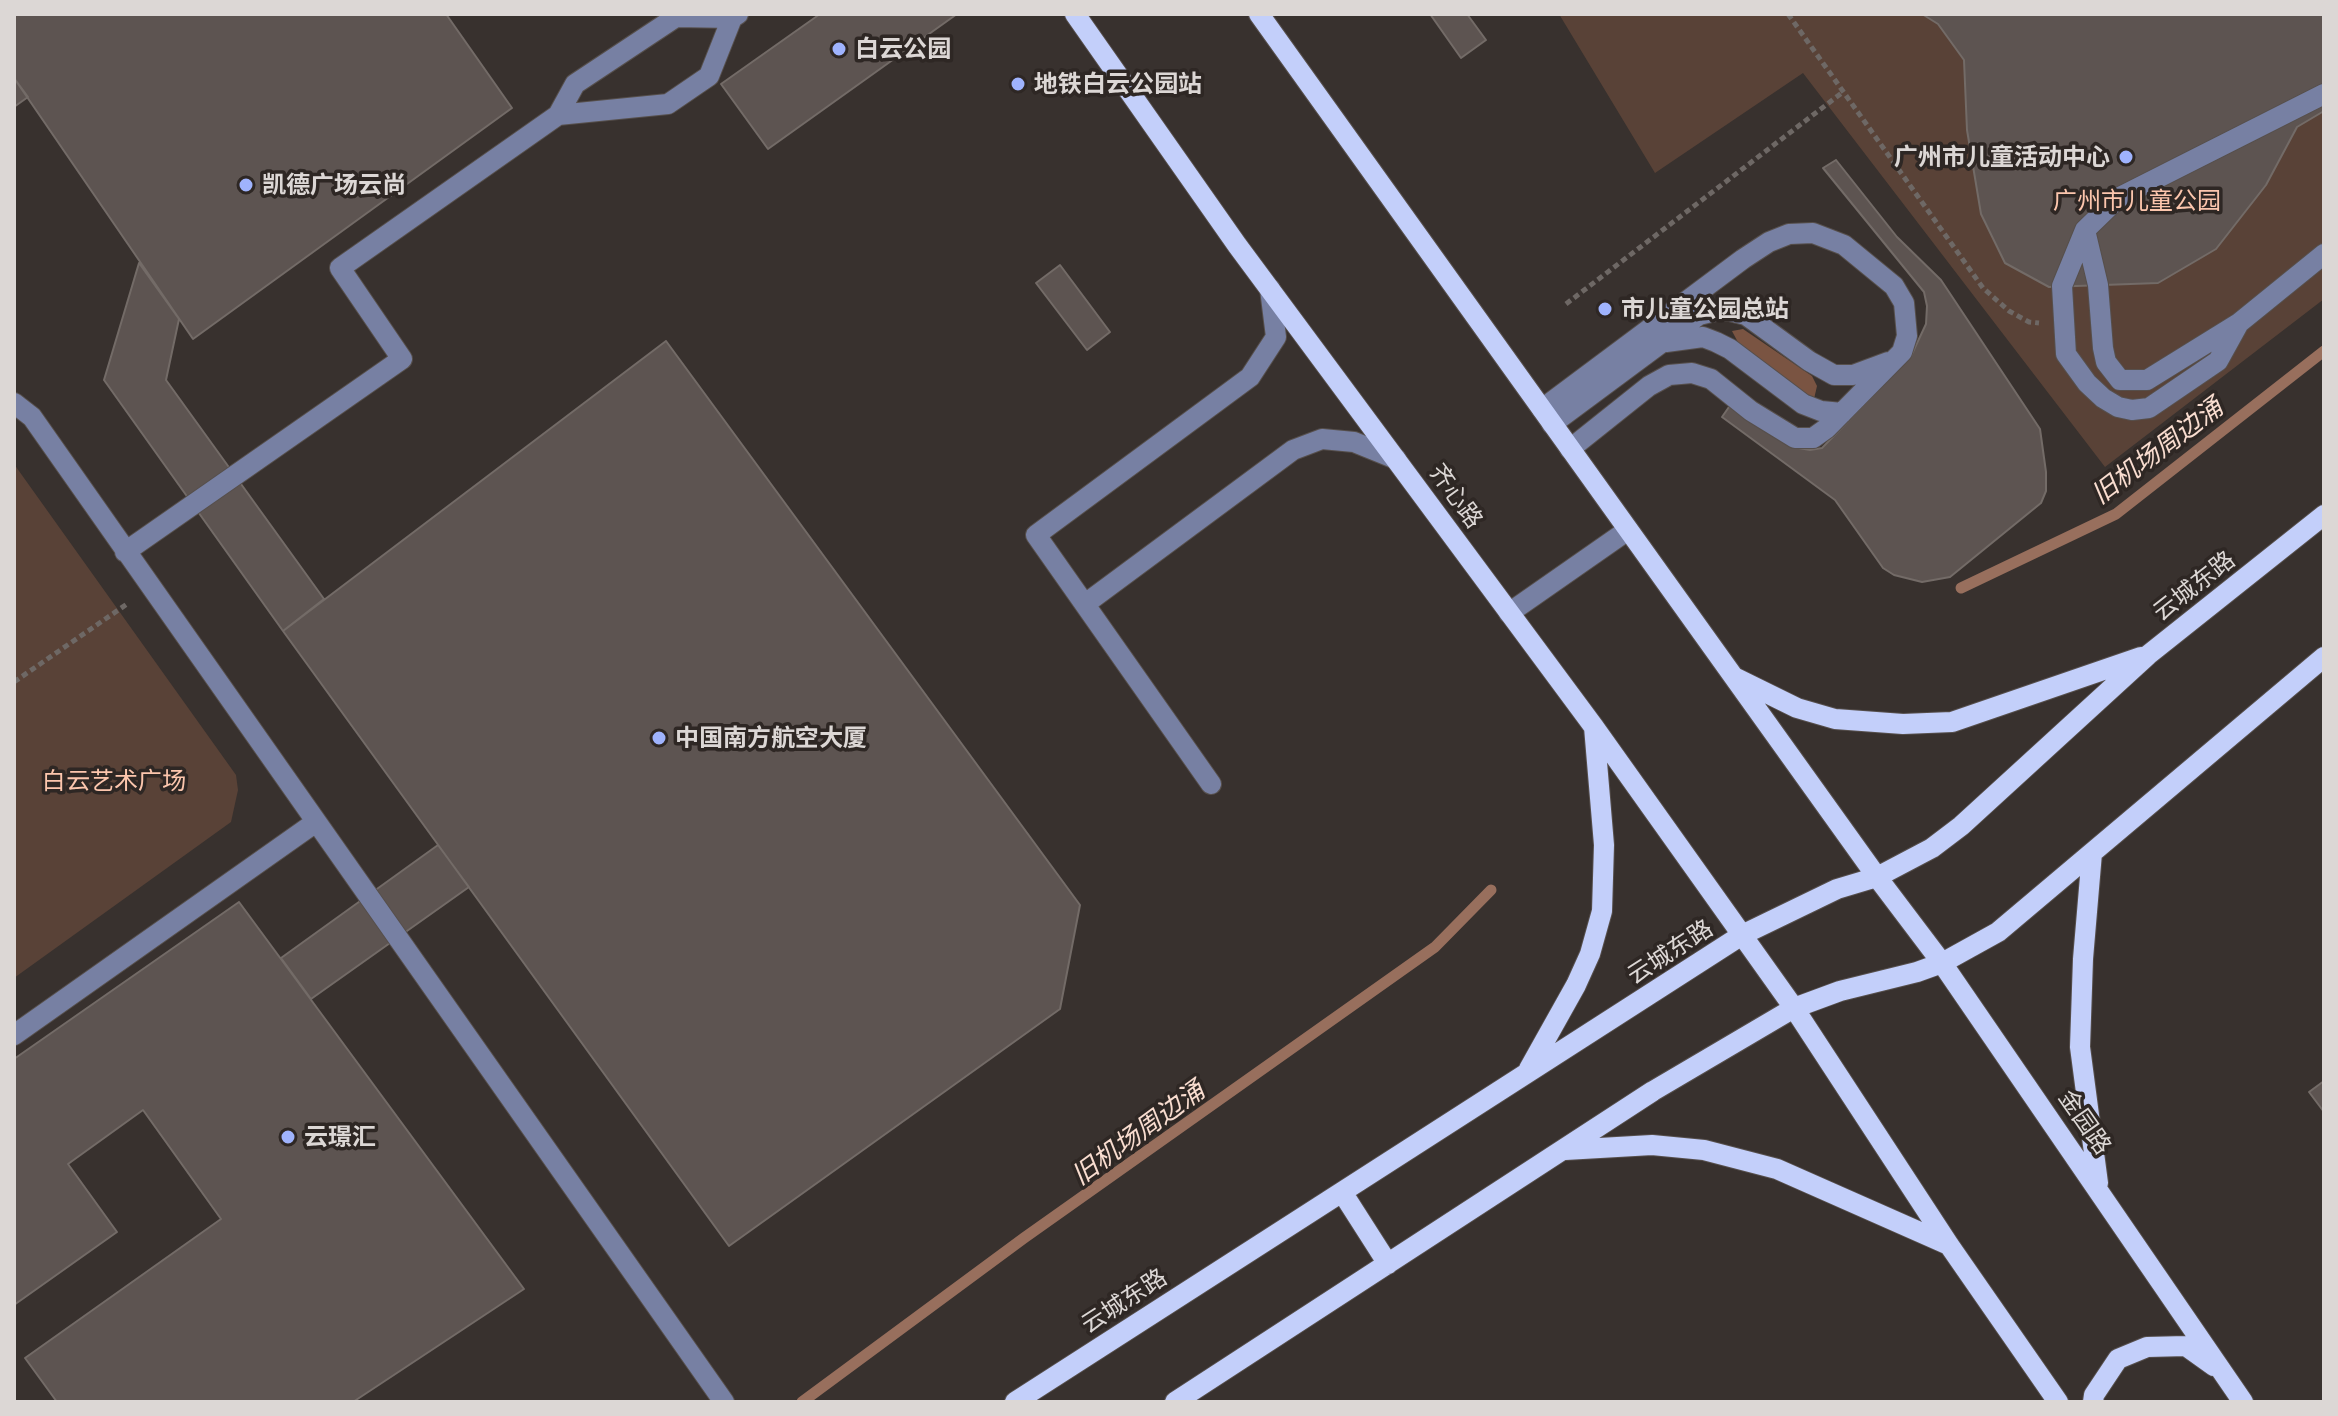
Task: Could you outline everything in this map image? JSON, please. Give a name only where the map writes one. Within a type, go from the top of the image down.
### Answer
[{"type":"main road","name":"齐心路","points":[[1075,14],[1270,289],[1594,727],[1794,1008]]},
{"type":"main road","points":[[1259,14],[1877,877]]},
{"type":"main road","name":"云城东路","points":[[1015,1402],[1742,935],[1837,889],[1877,877],[1932,848],[1961,826],[2148,655],[2324,515]]},
{"type":"main road","points":[[1733,677],[1797,708],[1835,719],[1903,724],[1952,722],[2148,655]]},
{"type":"main road","points":[[1175,1402],[1653,1091],[1794,1008],[1840,991],[1942,963],[1998,932],[2324,657]]},
{"type":"main road","points":[[1526,1073],[1576,985],[1590,954],[1602,911],[1604,845],[1594,727]]},
{"type":"main road","points":[[2092,853],[2083,959],[2080,1047],[2099,1188]]},
{"type":"main road","name":"金园路","points":[[1877,877],[1942,963],[2099,1188],[2243,1402]]},
{"type":"main road","points":[[1794,1008],[1949,1245],[2058,1402]]},
{"type":"main road","points":[[1561,1150],[1652,1145],[1704,1150],[1777,1169],[1949,1245]]},
{"type":"main road","points":[[1342,1192],[1388,1264]]},
{"type":"main road","points":[[2093,1402],[2094,1395],[2118,1359],[2147,1347],[2186,1346],[2227,1376]]},
{"type":"street","points":[[125,552],[402,359],[340,268],[558,115],[575,84],[676,17],[735,16],[709,76],[668,104],[558,115]]},
{"type":"street","points":[[2239,323],[2218,361],[2149,408],[2132,410],[2118,407],[2103,398],[2087,383],[2066,354],[2062,286],[2085,230],[2118,198],[2324,94]]},
{"type":"street","points":[[2085,230],[2098,285],[2106,362],[2120,380],[2147,380],[2239,323],[2324,254]]},
{"type":"street","points":[[1547,416],[1743,259],[1769,242],[1789,234],[1813,233],[1844,245],[1894,286],[1904,303],[1907,336],[1902,352],[1813,438],[1795,438],[1751,411],[1711,379],[1692,373],[1669,375],[1649,386],[1570,449]]},
{"type":"street","points":[[1211,784],[1036,535],[1250,377],[1276,337],[1270,289]]},
{"type":"street","points":[[1547,416],[1662,343],[1699,315],[1715,311],[1746,315],[1809,361],[1834,375],[1853,375],[1895,359]]},
{"type":"street","points":[[1662,343],[1694,337],[1716,342],[1730,349],[1803,404],[1821,411],[1842,413]]},
{"type":"street","points":[[14,403],[32,417],[724,1402]]},
{"type":"street","points":[[1085,604],[1293,450],[1322,439],[1354,442],[1396,459]]},
{"type":"street","points":[[1509,613],[1628,530]]},
{"type":"street","points":[[14,1035],[316,822]]},
{"type":"path","points":[[1788,14],[1983,288],[2009,311],[2029,322],[2043,323]]},
{"type":"path","points":[[1566,304],[1843,92]]},
{"type":"path","points":[[14,682],[127,604]]},
{"type":"green space","name":"广州市儿童公园","points":[[1559,14],[2324,14],[2324,299],[2105,467],[1803,73],[1655,173]]},
{"type":"green space","name":"白云艺术广场","points":[[14,464],[236,775],[238,790],[231,822],[14,978]]},
{"type":"shaded area","points":[[1743,329],[1812,376],[1817,386],[1814,399],[1741,348],[1732,331]]},
{"type":"building","name":"凯德广场云尚","points":[[14,14],[446,14],[512,108],[193,339],[14,78]]},
{"type":"building","name":"白云公园","points":[[820,14],[957,14],[768,149],[721,84]]},
{"type":"building","points":[[1430,14],[1467,14],[1486,40],[1461,58]]},
{"type":"building","name":"广州市儿童活动中心","points":[[1922,14],[2324,14],[2324,111],[2297,127],[2266,185],[2216,249],[2158,283],[2049,287],[2005,263],[1981,214],[1967,130],[1964,60],[1938,24]]},
{"type":"building","points":[[14,78],[28,97],[14,107]]},
{"type":"building","points":[[1836,160],[1897,237],[1941,280],[2040,429],[2046,472],[2046,491],[2041,503],[1950,577],[1922,582],[1894,575],[1883,568],[1835,500],[1722,417],[1731,404],[1793,447],[1810,450],[1822,448],[1911,356],[1926,324],[1924,292],[1823,168]]},
{"type":"building","points":[[139,263],[179,319],[166,380],[324,599],[283,631],[104,380]]},
{"type":"building","points":[[1060,265],[1110,332],[1087,350],[1036,283]]},
{"type":"building","name":"中国南方航空大厦","points":[[666,341],[1080,905],[1060,1009],[729,1246],[283,631]]},
{"type":"building","points":[[438,845],[469,887],[311,999],[281,958]]},
{"type":"building","name":"云璟汇","points":[[239,902],[524,1289],[353,1402],[57,1402],[25,1358],[221,1219],[143,1110],[68,1164],[117,1232],[14,1305],[14,1059]]},
{"type":"building","points":[[2324,1081],[2324,1112],[2309,1092]]},
{"type":"waterway","name":"旧机场周边涌","points":[[1961,588],[2116,514],[2324,351]]},
{"type":"waterway","name":"旧机场周边涌","points":[[802,1402],[1024,1238],[1435,947],[1491,890]]},
{"type":"place","name":"白云公园","points":[[839,49]]},
{"type":"place","name":"地铁白云公园站","points":[[1018,84]]},
{"type":"place","name":"广州市儿童活动中心","points":[[2126,157]]},
{"type":"place","name":"凯德广场云尚","points":[[246,185]]},
{"type":"place","name":"市儿童公园总站","points":[[1605,309]]},
{"type":"place","name":"中国南方航空大厦","points":[[659,738]]},
{"type":"place","name":"云璟汇","points":[[288,1137]]}]
